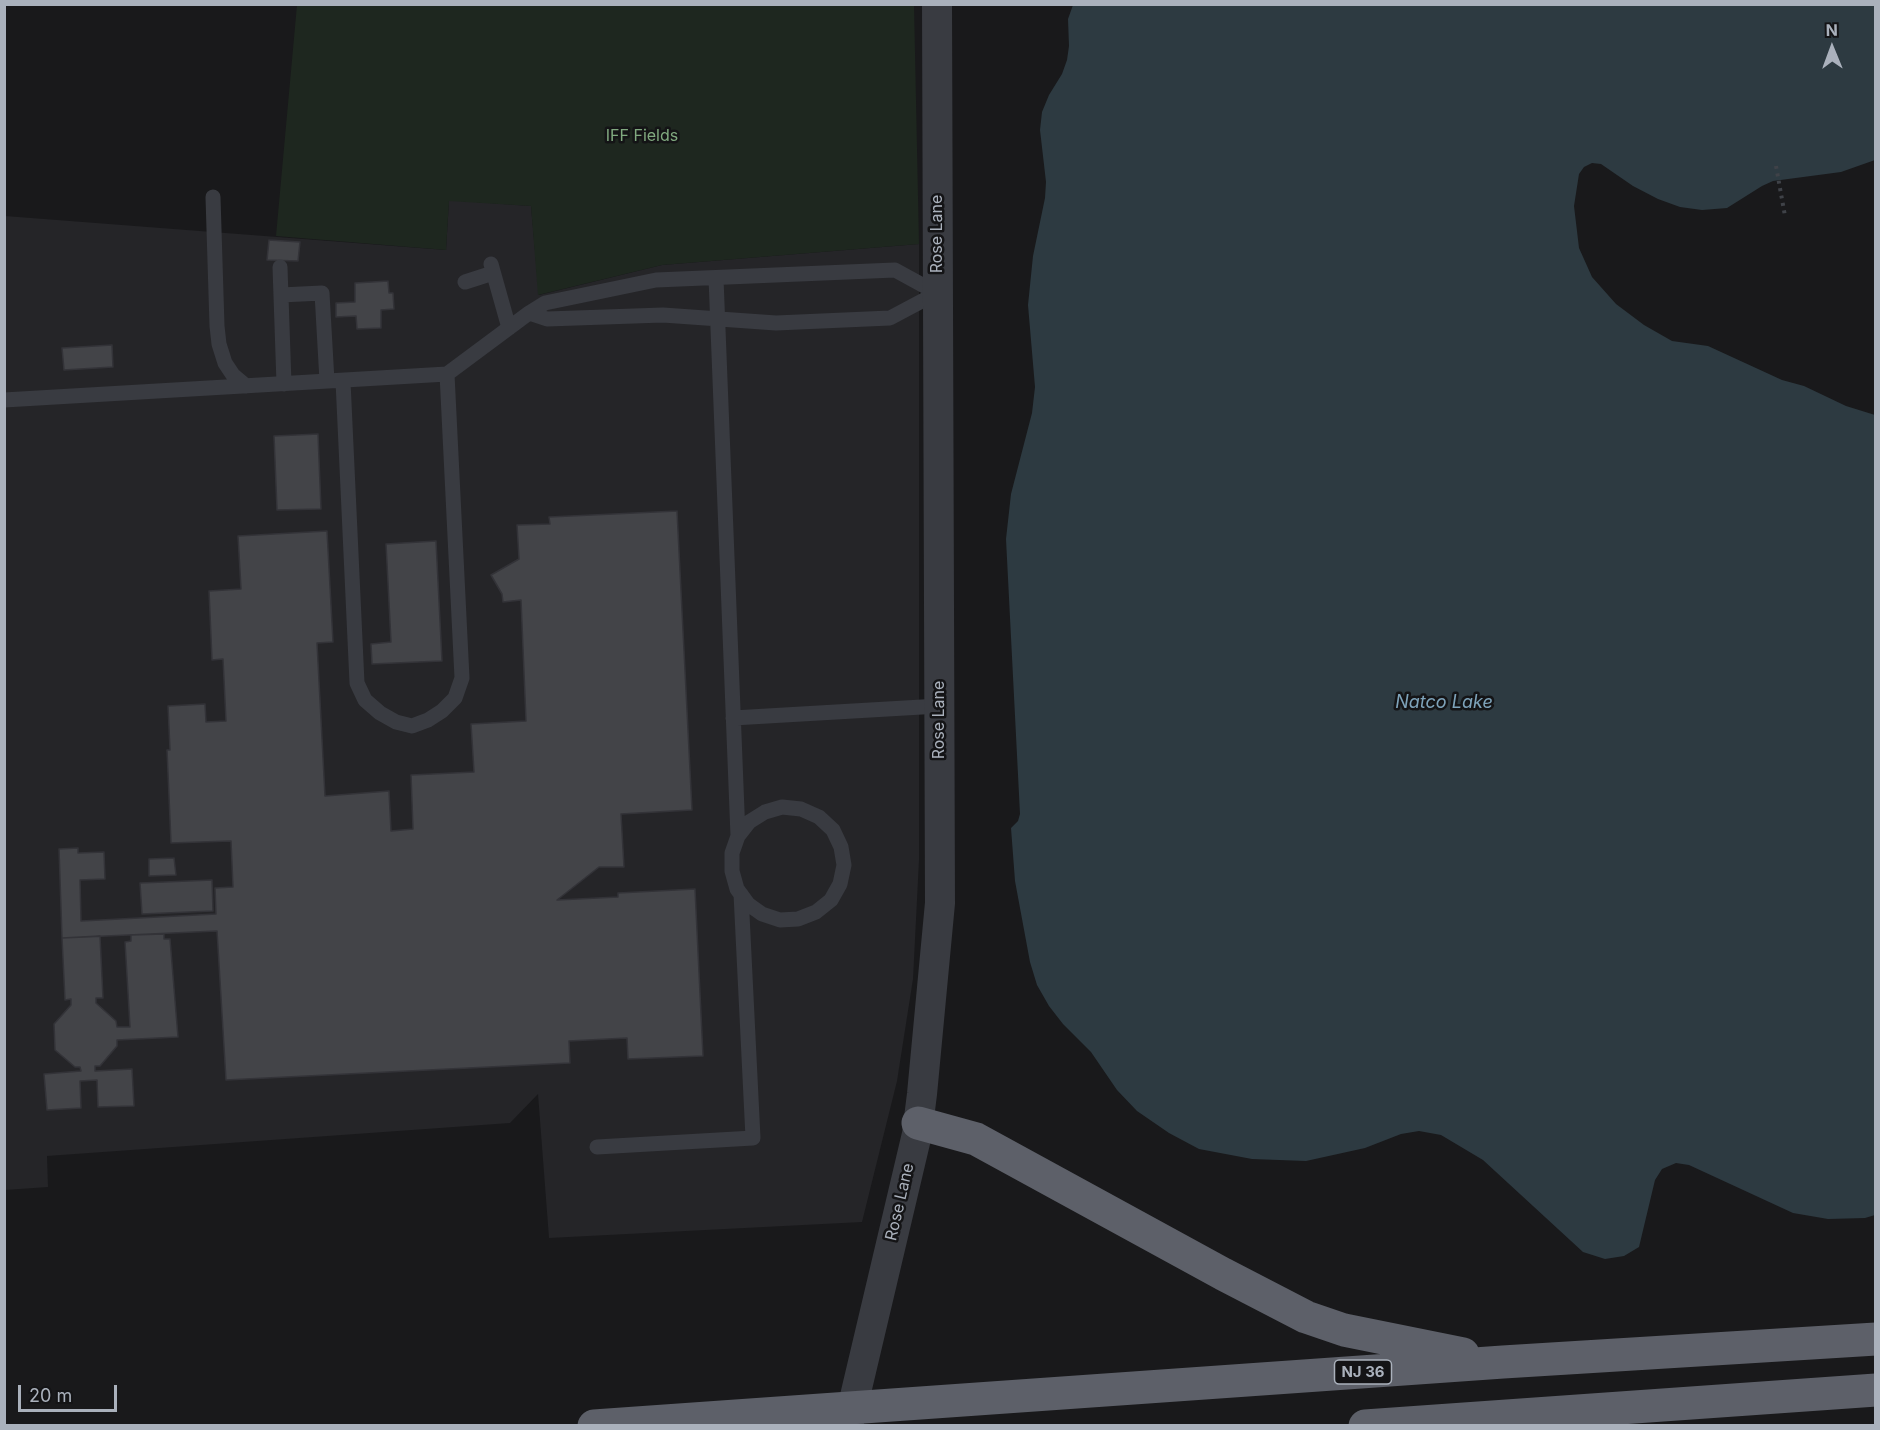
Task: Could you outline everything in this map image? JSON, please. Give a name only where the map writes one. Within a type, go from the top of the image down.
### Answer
[{"type":"highway","points":[[918,1123],[976,1139],[1202,1263],[1306,1317],[1344,1330],[1503,1362]]},
{"type":"highway","name":"NJ 36","points":[[594,1425],[850,1417],[1503,1362],[1875,1339]]},
{"type":"highway","points":[[1365,1425],[1406,1424],[1875,1389]]},
{"type":"street","name":"Rose Lane","points":[[850,1417],[918,1123],[940,903],[937,4]]},
{"type":"lane","points":[[213,197],[219,345],[225,363],[233,375],[246,386]]},
{"type":"lane","points":[[280,267],[284,384]]},
{"type":"lane","points":[[465,282],[492,268],[509,328]]},
{"type":"lane","points":[[4,400],[447,374],[529,312],[545,303],[656,280],[895,270],[937,293]]},
{"type":"lane","points":[[716,278],[738,836]]},
{"type":"lane","points":[[281,295],[322,293],[327,381]]},
{"type":"lane","points":[[529,312],[547,319],[663,315],[776,323],[890,318],[937,293]]},
{"type":"lane","points":[[343,381],[357,683],[365,700],[380,713],[396,722],[412,726],[442,711],[455,698],[462,678],[447,374]]},
{"type":"lane","points":[[734,718],[939,706]]},
{"type":"lane","points":[[782,807],[801,808],[819,816],[833,830],[841,847],[844,865],[840,884],[831,900],[816,912],[798,919],[780,920],[762,914],[748,903],[737,889],[732,871],[732,854],[738,836],[749,822],[765,812],[782,807]]},
{"type":"lane","points":[[597,1147],[753,1138],[741,894]]},
{"type":"path","points":[[1776,166],[1785,216]]},
{"type":"shaded area","points":[[449,200],[531,206],[539,295],[662,265],[919,244],[919,860],[913,979],[897,1081],[862,1222],[549,1238],[538,1094],[510,1123],[47,1156],[48,1187],[5,1190],[5,216],[446,250]]},
{"type":"green space","name":"IFF Fields","points":[[297,5],[914,5],[919,244],[662,265],[538,295],[531,206],[449,201],[446,250],[276,236]]},
{"type":"water","name":"Natco Lake","points":[[1073,5],[1875,5],[1875,160],[1841,172],[1773,181],[1727,208],[1702,210],[1680,207],[1658,199],[1633,186],[1601,164],[1592,163],[1584,167],[1579,174],[1574,206],[1579,248],[1592,277],[1616,304],[1644,325],[1672,341],[1708,346],[1782,380],[1804,386],[1846,406],[1875,415],[1875,1215],[1865,1218],[1828,1219],[1793,1213],[1689,1165],[1676,1163],[1662,1169],[1655,1180],[1639,1247],[1624,1256],[1605,1259],[1583,1252],[1483,1160],[1441,1135],[1419,1131],[1401,1134],[1365,1148],[1306,1161],[1252,1159],[1199,1149],[1169,1133],[1137,1111],[1117,1090],[1091,1052],[1049,1006],[1037,985],[1030,962],[1015,881],[1011,828],[1018,821],[1020,814],[1006,539],[1011,494],[1032,413],[1035,387],[1028,305],[1033,256],[1045,198],[1046,182],[1040,130],[1042,112],[1067,60],[1068,19]]},
{"type":"building","points":[[269,240],[300,242],[298,261],[267,260]]},
{"type":"building","points":[[388,281],[389,293],[393,293],[394,309],[381,310],[381,328],[357,329],[356,316],[336,317],[336,303],[355,302],[355,283]]},
{"type":"building","points":[[112,345],[113,367],[64,370],[62,348]]},
{"type":"building","points":[[318,434],[321,509],[277,510],[274,436]]},
{"type":"building","points":[[677,511],[692,810],[621,814],[624,867],[599,867],[557,900],[618,897],[618,893],[695,889],[703,1056],[628,1059],[627,1038],[569,1041],[570,1063],[226,1080],[217,931],[62,938],[59,849],[78,848],[78,853],[104,852],[105,879],[80,880],[81,921],[216,914],[215,888],[233,887],[231,841],[171,843],[167,750],[170,750],[168,706],[205,704],[206,722],[226,721],[223,659],[212,660],[209,591],[241,589],[238,536],[327,531],[333,642],[317,643],[325,796],[389,791],[391,831],[413,829],[411,775],[474,772],[471,724],[526,721],[521,600],[503,602],[502,594],[491,575],[519,559],[517,525],[550,524],[549,517]]},
{"type":"building","points":[[436,541],[442,661],[372,664],[371,644],[391,642],[386,544]]},
{"type":"building","points":[[174,858],[176,875],[149,876],[149,859]]},
{"type":"building","points":[[212,880],[213,911],[142,914],[140,883]]},
{"type":"building","points":[[164,934],[164,939],[170,939],[178,1037],[117,1040],[117,1046],[100,1066],[95,1066],[95,1071],[132,1069],[134,1106],[98,1107],[97,1080],[80,1081],[81,1108],[47,1110],[44,1074],[81,1071],[80,1067],[75,1067],[55,1050],[54,1024],[71,1005],[71,999],[65,1000],[62,938],[100,936],[103,998],[96,998],[96,1003],[116,1021],[117,1027],[130,1027],[125,942],[131,941],[131,935]]}]
